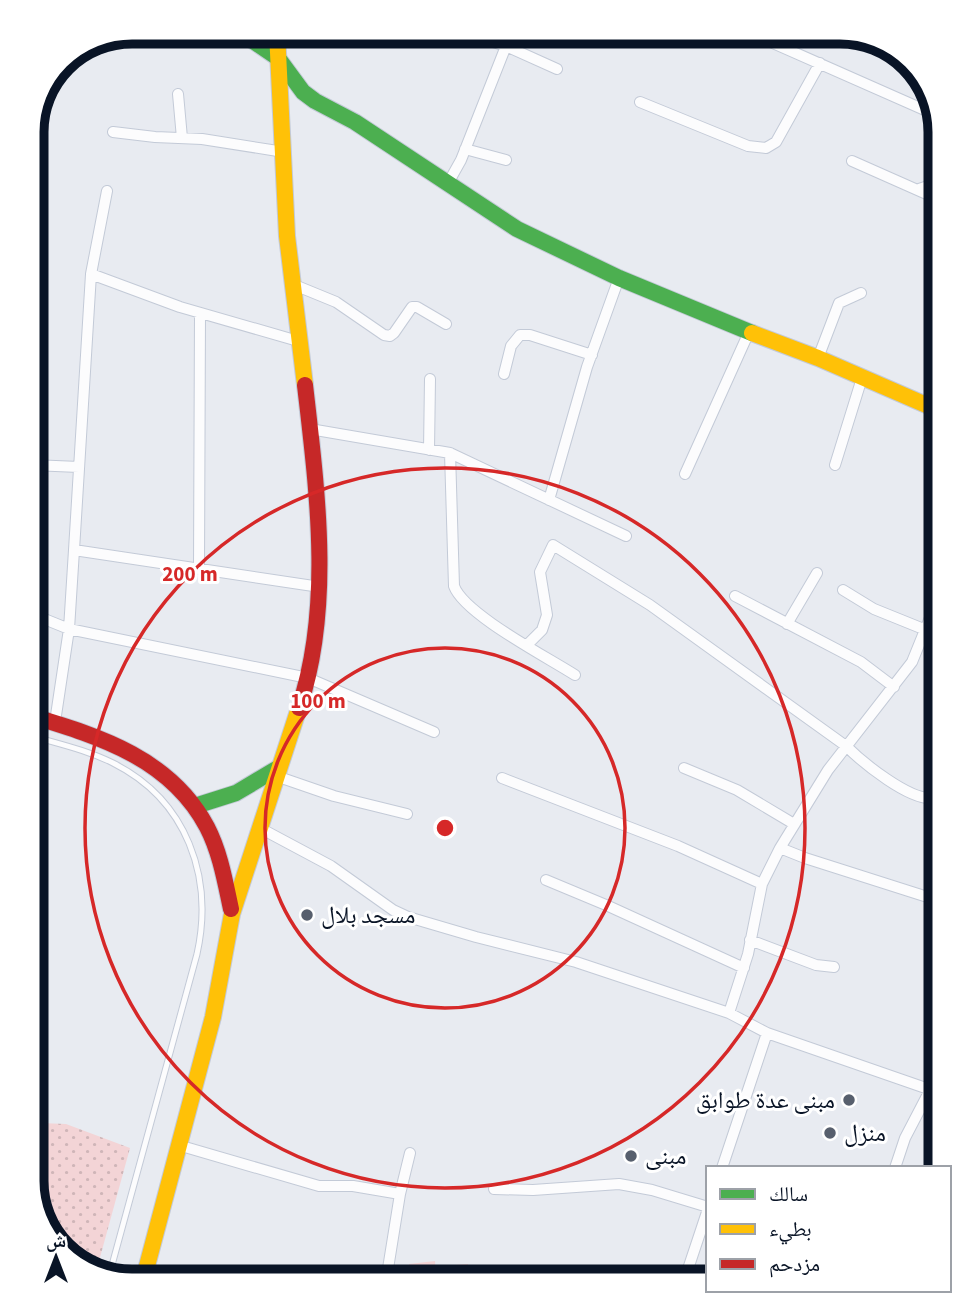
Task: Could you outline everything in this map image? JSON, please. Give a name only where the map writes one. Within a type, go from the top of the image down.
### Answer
[{"type":"main road","points":[[258,44],[278,58],[303,92],[355,122],[517,229],[619,278],[818,358],[928,406]]},
{"type":"main road","points":[[146,1269],[212,1017],[232,915],[258,827],[308,678],[317,627],[320,587],[310,429],[287,236],[277,44]]},
{"type":"main road","points":[[44,719],[135,752],[159,768],[205,820],[217,849],[232,915]]},
{"type":"main road","points":[[195,806],[236,793],[277,772]]},
{"type":"street","points":[[503,44],[557,69]]},
{"type":"street","points":[[776,44],[925,110]]},
{"type":"street","points":[[447,185],[465,149],[506,46]]},
{"type":"street","points":[[640,102],[748,146],[766,148],[776,142],[820,63]]},
{"type":"street","points":[[178,94],[182,138]]},
{"type":"street","points":[[113,132],[284,152]]},
{"type":"street","points":[[465,149],[506,160]]},
{"type":"street","points":[[852,162],[928,194]]},
{"type":"street","points":[[919,189],[928,186]]},
{"type":"street","points":[[55,722],[69,629],[91,274],[107,191]]},
{"type":"street","points":[[91,274],[200,313],[299,341]]},
{"type":"street","points":[[549,500],[592,355],[619,278]]},
{"type":"street","points":[[292,284],[336,302],[384,335],[394,333],[410,310],[416,307],[446,324]]},
{"type":"street","points":[[818,358],[839,303],[862,293]]},
{"type":"street","points":[[199,568],[200,313]]},
{"type":"street","points":[[685,474],[749,332]]},
{"type":"street","points":[[504,374],[511,346],[520,335],[530,335],[592,355]]},
{"type":"street","points":[[835,465],[862,378]]},
{"type":"street","points":[[429,450],[430,379]]},
{"type":"street","points":[[310,429],[450,453],[626,536]]},
{"type":"street","points":[[450,453],[454,586],[457,595],[488,620],[575,675]]},
{"type":"street","points":[[44,466],[79,467]]},
{"type":"street","points":[[527,645],[542,630],[547,615],[540,572],[553,545],[650,605],[846,746],[859,759],[915,796],[928,797]]},
{"type":"street","points":[[74,550],[320,587]]},
{"type":"street","points":[[787,624],[817,573]]},
{"type":"street","points":[[844,590],[874,609],[926,630]]},
{"type":"street","points":[[735,596],[862,662],[894,687]]},
{"type":"street","points":[[44,619],[69,629],[308,678],[434,732]]},
{"type":"street","points":[[729,1013],[744,968],[762,884],[780,848],[793,824],[846,746],[912,663],[928,627]]},
{"type":"street","points":[[684,768],[737,790],[793,824]]},
{"type":"street","points":[[277,772],[334,796],[407,814]]},
{"type":"street","points":[[502,778],[678,846],[762,884]]},
{"type":"street","points":[[258,827],[331,866],[393,910],[408,917],[576,962],[729,1013],[767,1034],[928,1090]]},
{"type":"street","points":[[780,848],[928,897]]},
{"type":"street","points":[[546,880],[744,968]]},
{"type":"street","points":[[750,940],[816,965],[834,967]]},
{"type":"street","points":[[723,1166],[767,1034]]},
{"type":"street","points":[[896,1166],[905,1138],[928,1103]]},
{"type":"street","points":[[178,1145],[319,1186],[353,1186],[400,1194]]},
{"type":"street","points":[[388,1269],[400,1194],[410,1153]]},
{"type":"street","points":[[494,1189],[582,1188],[619,1184],[652,1190],[706,1207]]},
{"type":"street","points":[[688,1269],[706,1214]]},
{"type":"lane","points":[[44,740],[95,755],[114,764],[163,802],[185,834],[193,852],[202,893],[202,934],[111,1267]]},
{"type":"green space","points":[[44,1123],[66,1124],[130,1148],[99,1263],[91,1259],[91,1222],[54,1222],[45,1198]]},
{"type":"green space","points":[[435,1261],[435,1269],[409,1269],[409,1264]]},
{"type":"green space","points":[[468,1264],[468,1269],[441,1269],[441,1266]]},
{"type":"traffic: fast","points":[[258,44],[278,58],[303,92],[315,101],[355,122],[517,229],[619,278],[752,333]]},
{"type":"traffic: fast","points":[[195,806],[236,793],[278,768]]},
{"type":"traffic: slow","points":[[278,44],[287,236],[305,385]]},
{"type":"traffic: slow","points":[[752,333],[818,358],[928,406]]},
{"type":"traffic: slow","points":[[146,1269],[213,1017],[232,914],[299,708]]},
{"type":"traffic: jam","points":[[299,708],[310,669],[319,589],[317,506],[305,385]]},
{"type":"traffic: jam","points":[[44,720],[108,742],[132,754],[174,784],[192,804],[212,837],[231,909]]},
{"type":"place","name":"مسجد بلال","points":[[307,915]]},
{"type":"place","name":"مبنى عدة طوابق","points":[[849,1100]]},
{"type":"place","name":"منزل","points":[[830,1133]]},
{"type":"place","name":"مبنى","points":[[631,1156]]}]
